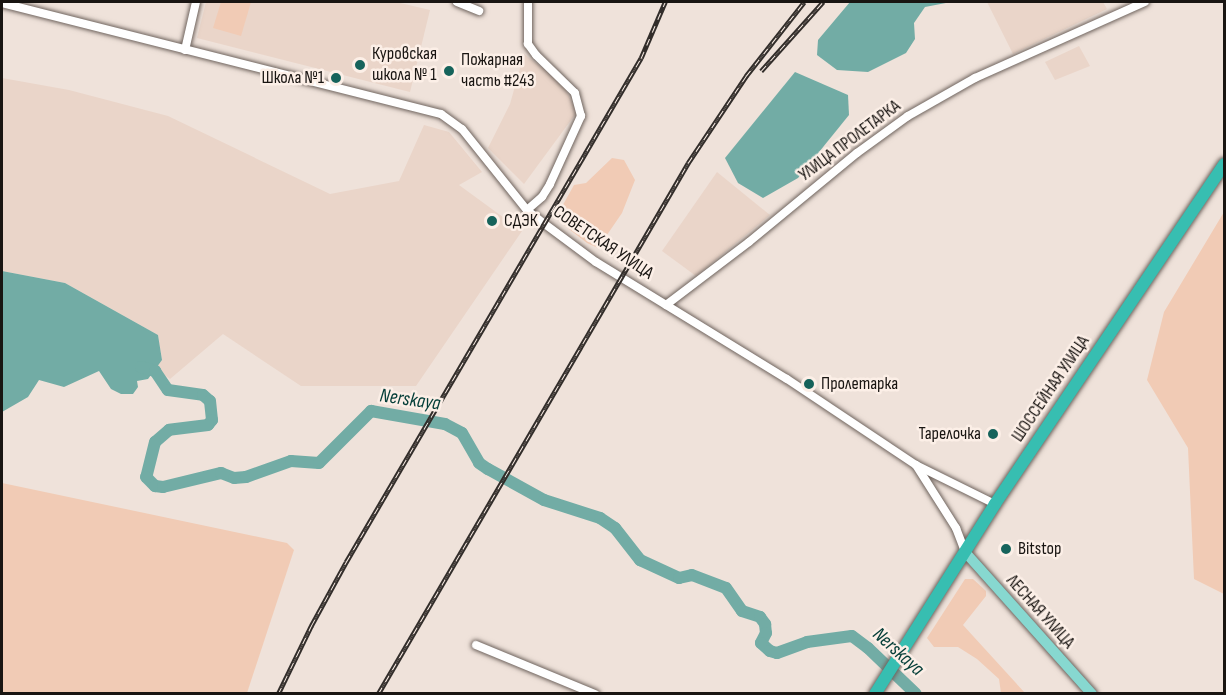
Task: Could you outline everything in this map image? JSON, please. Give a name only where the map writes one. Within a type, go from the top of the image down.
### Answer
[{"type":"highway","name":"ШОССЕЙНАЯ УЛИЦА","points":[[875,693],[995,504],[1224,164]]},
{"type":"main road","name":"ЛЕСНАЯ УЛИЦА","points":[[965,552],[1092,693]]},
{"type":"street","points":[[185,50],[196,2]]},
{"type":"street","points":[[457,2],[479,11]]},
{"type":"street","points":[[527,210],[542,197],[550,184],[581,116],[575,93],[536,55],[528,44],[528,2]]},
{"type":"street","name":"УЛИЦА ПРОЛЕТАРКА","points":[[666,305],[749,242],[857,153],[908,116],[975,78],[1145,2]]},
{"type":"street","name":"СОВЕТСКАЯ УЛИЦА","points":[[2,3],[441,114],[453,121],[474,142],[527,210],[596,262],[787,379],[916,465],[956,528],[965,552]]},
{"type":"street","points":[[916,465],[995,504]]},
{"type":"street","points":[[476,645],[595,693]]},
{"type":"shaded area","name":"Куровская школа № 1","points":[[206,2],[396,2],[430,10],[410,92],[197,38]]},
{"type":"shaded area","points":[[221,2],[251,2],[241,36],[213,28]]},
{"type":"shaded area","points":[[987,2],[1103,2],[1107,9],[1013,54]]},
{"type":"shaded area","points":[[1079,46],[1090,66],[1055,80],[1045,62]]},
{"type":"shaded area","points":[[524,54],[562,83],[577,112],[524,184],[488,148],[510,104]]},
{"type":"shaded area","points":[[2,78],[69,90],[168,116],[330,194],[399,181],[424,125],[449,132],[482,172],[459,185],[522,231],[416,386],[301,386],[223,334],[170,379],[155,368],[162,360],[158,335],[65,283],[2,271]]},
{"type":"shaded area","points":[[612,158],[624,160],[635,180],[622,213],[598,248],[587,243],[565,226],[559,212],[574,185],[586,183]]},
{"type":"shaded area","points":[[717,172],[770,215],[696,276],[662,251]]},
{"type":"shaded area","points":[[1224,212],[1224,594],[1194,579],[1188,448],[1147,380],[1164,312]]},
{"type":"shaded area","points":[[2,483],[287,543],[294,550],[247,693],[2,693]]},
{"type":"shaded area","points":[[965,579],[973,579],[986,591],[986,596],[963,625],[1025,693],[1001,693],[999,679],[977,659],[958,647],[934,647],[927,638]]},
{"type":"water","points":[[850,2],[951,2],[925,7],[914,23],[915,39],[906,53],[868,72],[837,70],[817,55],[818,40]]},
{"type":"water","points":[[795,72],[848,95],[849,115],[798,178],[763,198],[738,183],[725,158]]},
{"type":"water","points":[[2,271],[65,283],[158,335],[162,360],[148,379],[137,381],[138,387],[133,394],[121,394],[111,389],[99,371],[64,387],[39,380],[28,397],[2,412]]},
{"type":"waterway","name":"Nerskaya","points":[[141,367],[155,371],[168,390],[203,395],[210,401],[212,420],[208,425],[169,430],[155,442],[146,477],[155,486],[163,487],[221,473],[234,478],[246,477],[291,461],[319,463],[371,411],[445,424],[462,433],[479,463],[544,500],[600,518],[615,528],[640,560],[679,578],[692,575],[726,588],[742,611],[760,617],[765,624],[766,633],[761,643],[770,651],[777,653],[807,642],[852,636],[868,648],[916,694]]},
{"type":"railway","points":[[278,694],[311,626],[346,562],[641,58],[665,2]]},
{"type":"railway","points":[[378,694],[688,163],[746,76],[804,2]]},
{"type":"railway","points":[[761,71],[823,2]]},
{"type":"place","name":"Куровская школа № 1","points":[[360,65]]},
{"type":"place","name":"Пожарная часть #243","points":[[449,71]]},
{"type":"place","name":"Школа №1","points":[[336,78]]},
{"type":"place","name":"СДЭК","points":[[492,221]]},
{"type":"place","name":"Пролетарка","points":[[809,384]]},
{"type":"place","name":"Тарелочка","points":[[993,434]]},
{"type":"place","name":"Bitstop","points":[[1006,549]]}]
